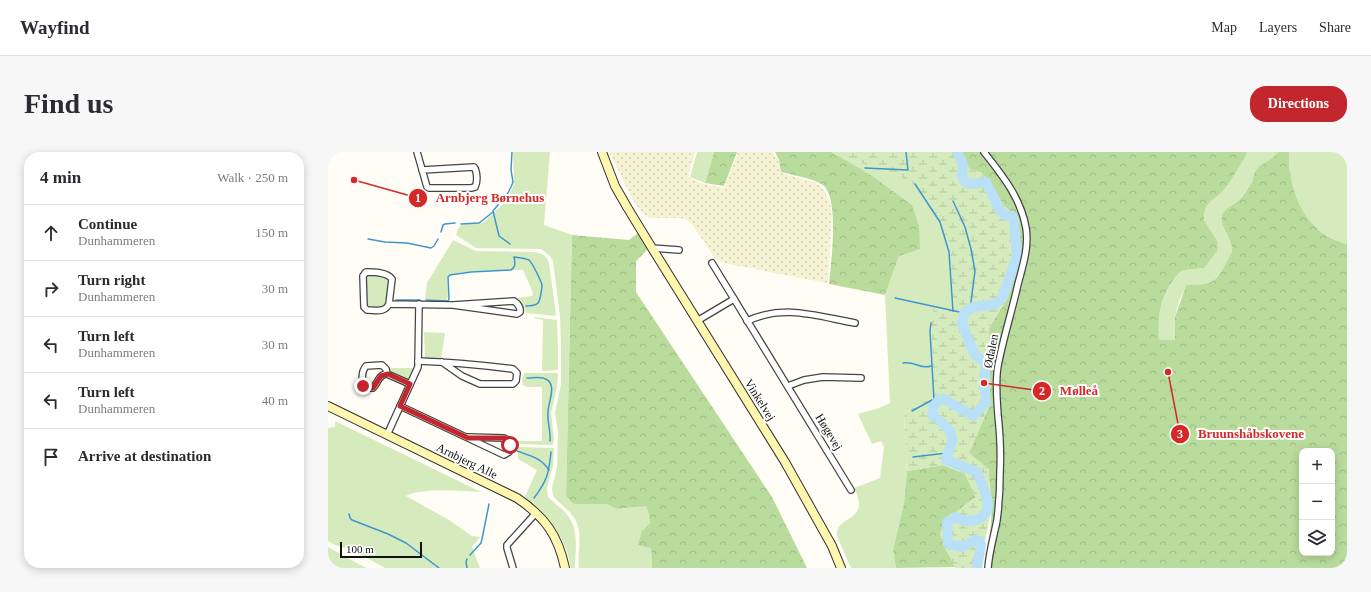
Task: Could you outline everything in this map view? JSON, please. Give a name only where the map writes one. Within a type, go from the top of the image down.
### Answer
[{"type":"street","points":[[417,152],[422,170],[429,188],[471,188],[475,187],[476,184],[476,169],[474,167],[422,170]]},
{"type":"street","name":"Vinkelvej","points":[[602,152],[616,186],[652,248],[785,462],[832,546],[841,568]]},
{"type":"street","name":"Ødalen","points":[[984,152],[1015,195],[1023,215],[1027,240],[1026,255],[998,368],[996,390],[1000,440],[1000,473],[997,522],[991,543],[988,568]]},
{"type":"street","points":[[652,248],[679,250]]},
{"type":"street","name":"Høgevej","points":[[712,264],[851,490]]},
{"type":"street","points":[[366,272],[390,276],[392,279],[389,304],[387,308],[383,310],[367,310],[364,307],[363,276],[366,272]]},
{"type":"street","points":[[697,321],[734,299]]},
{"type":"street","points":[[389,304],[453,305],[514,301],[518,303],[520,312],[517,314],[453,305]]},
{"type":"street","points":[[386,435],[418,367],[419,304]]},
{"type":"street","points":[[747,321],[770,313],[792,312],[854,323]]},
{"type":"street","points":[[418,361],[442,362],[513,369],[517,373],[516,381],[513,384],[480,384],[462,376],[442,362]]},
{"type":"street","points":[[388,374],[382,365],[366,366],[363,371],[363,386],[366,388],[373,388],[381,376],[388,374],[410,384]]},
{"type":"street","points":[[788,386],[804,380],[822,377],[861,378]]},
{"type":"street","name":"Arnbjerg Alle","points":[[328,406],[517,498],[546,523],[557,541],[565,568]]},
{"type":"street","points":[[400,406],[504,455],[509,452],[509,442],[504,438],[468,438]]},
{"type":"street","points":[[513,568],[508,545],[509,541],[536,513]]},
{"type":"shaded area","points":[[609,152],[695,152],[689,178],[701,183],[724,188],[738,152],[773,152],[778,160],[781,173],[817,183],[824,190],[830,203],[832,214],[827,283],[724,263],[716,260],[688,220],[681,218],[653,218],[643,214],[634,202]]},
{"type":"green space","points":[[513,152],[550,152],[544,225],[572,235],[566,495],[575,504],[606,504],[618,509],[646,506],[650,523],[642,531],[651,548],[652,568],[579,568],[578,526],[571,514],[553,496],[552,488],[557,467],[558,432],[555,413],[561,384],[561,346],[560,317],[553,261],[550,256],[541,249],[476,248],[456,235],[461,225],[483,223],[509,196],[514,184]]},
{"type":"green space","points":[[697,152],[714,152],[705,183],[690,177]]},
{"type":"green space","points":[[714,152],[737,152],[724,186],[705,183]]},
{"type":"green space","points":[[775,152],[832,152],[874,177],[912,205],[919,226],[920,249],[899,256],[885,295],[829,284],[833,220],[829,195],[822,184],[781,172],[779,160]]},
{"type":"green space","points":[[832,152],[959,152],[964,157],[969,169],[982,173],[1005,207],[1014,214],[1018,233],[1020,259],[1008,297],[989,328],[990,404],[969,453],[989,469],[992,505],[980,568],[955,568],[940,535],[943,522],[976,497],[965,474],[943,465],[907,471],[904,413],[934,396],[931,323],[934,305],[954,308],[949,252],[940,222],[917,187],[896,174],[835,155]]},
{"type":"green space","points":[[959,152],[1247,152],[1245,158],[1227,186],[1210,202],[1205,209],[1204,220],[1218,242],[1217,251],[1204,268],[1185,270],[1179,273],[1164,296],[1159,316],[1159,339],[1175,340],[1175,317],[1186,286],[1206,284],[1212,281],[1220,274],[1232,252],[1231,243],[1222,222],[1224,211],[1243,196],[1252,182],[1258,167],[1278,152],[1289,152],[1289,167],[1292,181],[1296,196],[1302,209],[1310,221],[1320,231],[1332,239],[1347,244],[1347,568],[988,568],[992,505],[969,453],[990,404],[989,328],[1008,297],[1020,259],[1014,214],[1005,207],[982,173],[969,169],[964,157]]},
{"type":"green space","points":[[1247,152],[1278,152],[1274,158],[1256,170],[1251,184],[1239,200],[1228,208],[1223,227],[1233,247],[1232,252],[1220,274],[1206,284],[1187,285],[1179,301],[1175,317],[1175,340],[1161,340],[1159,339],[1159,316],[1164,296],[1180,272],[1204,268],[1218,242],[1204,220],[1205,209],[1210,202],[1227,186],[1245,158]]},
{"type":"green space","points":[[1289,152],[1347,152],[1347,244],[1332,239],[1320,231],[1310,221],[1302,209],[1296,196],[1292,181],[1289,167]]},
{"type":"green space","points":[[835,155],[896,174],[917,187],[940,222],[949,252],[954,308],[931,323],[934,397],[904,413],[907,471],[904,503],[893,550],[896,568],[851,568],[837,536],[838,529],[841,524],[852,517],[859,507],[854,488],[880,478],[884,447],[881,441],[872,444],[858,414],[890,403],[885,295],[899,256],[912,205],[874,177]]},
{"type":"green space","points":[[638,233],[648,249],[636,261],[636,292],[772,497],[807,568],[652,568],[651,548],[638,545],[642,531],[650,523],[646,506],[617,509],[606,504],[574,504],[566,496],[572,235],[629,240]]},
{"type":"green space","points":[[453,240],[476,251],[534,252],[544,256],[549,263],[556,314],[555,316],[526,313],[518,298],[532,296],[533,293],[523,270],[472,271],[449,275],[447,279],[448,297],[446,300],[425,299],[427,283]]},
{"type":"green space","points":[[369,274],[386,276],[389,281],[385,305],[382,308],[368,307],[365,304],[365,277]]},
{"type":"green space","points":[[534,318],[557,320],[558,370],[542,371],[543,320]]},
{"type":"green space","points":[[424,332],[445,333],[441,359],[425,359]]},
{"type":"green space","points":[[388,368],[415,368],[411,378],[404,380],[391,373]]},
{"type":"green space","points":[[524,373],[558,374],[557,387],[551,413],[554,439],[553,445],[514,444],[514,441],[542,441],[542,387],[527,387],[523,385],[522,380]]},
{"type":"green space","points":[[335,421],[481,492],[453,490],[422,491],[406,496],[449,520],[472,536],[480,537],[472,547],[480,568],[385,568],[356,552],[328,541],[328,428],[335,427]]},
{"type":"green space","points":[[518,447],[554,448],[553,466],[547,488],[548,497],[565,513],[573,524],[576,536],[575,568],[571,568],[569,557],[561,537],[549,519],[534,503],[525,497],[537,470],[518,459]]},
{"type":"green space","points":[[943,465],[965,474],[976,497],[943,522],[943,544],[956,567],[896,568],[893,550],[904,503],[907,471]]},
{"type":"green space","points":[[328,547],[366,568],[328,568]]},
{"type":"waterway","points":[[510,244],[499,236],[493,211],[508,193],[513,182],[511,170],[512,152]]},
{"type":"waterway","points":[[865,168],[908,170],[906,152]]},
{"type":"waterway","points":[[957,152],[963,164],[962,176],[965,182],[971,184],[986,182],[1000,211],[1005,215],[1012,216],[1014,222],[1017,256],[1003,296],[998,302],[993,305],[973,307],[964,313],[962,324],[975,355],[986,363],[984,383],[986,403],[973,416],[944,399],[939,400],[933,407],[932,415],[945,425],[952,437],[952,442],[946,460],[977,472],[988,500],[987,509],[981,518],[971,521],[955,517],[947,522],[948,544],[962,547],[975,540],[980,541],[981,545],[977,568]]},
{"type":"waterway","points":[[915,184],[940,222],[949,252],[953,311]]},
{"type":"waterway","points":[[953,201],[965,227],[975,271],[970,309]]},
{"type":"waterway","points":[[461,224],[479,223],[493,212]]},
{"type":"waterway","points":[[441,232],[443,225],[455,223]]},
{"type":"waterway","points":[[368,239],[385,242],[407,243],[431,248],[438,239]]},
{"type":"waterway","points":[[426,300],[448,301],[448,277],[450,275],[471,272],[511,270],[513,269],[515,263],[514,257],[529,260],[542,285],[538,303],[526,306]]},
{"type":"waterway","points":[[895,298],[964,313]]},
{"type":"waterway","points":[[396,300],[420,300]]},
{"type":"waterway","points":[[931,323],[930,331],[934,400]]},
{"type":"waterway","points":[[903,363],[911,363],[924,367],[931,366]]},
{"type":"waterway","points":[[527,378],[543,378],[548,380],[551,384],[552,393],[548,408],[550,441]]},
{"type":"waterway","points":[[912,411],[932,400],[939,400]]},
{"type":"waterway","points":[[517,451],[539,460],[549,470]]},
{"type":"waterway","points":[[534,498],[542,487],[547,476],[551,452]]},
{"type":"waterway","points":[[913,457],[947,453]]},
{"type":"waterway","points":[[470,555],[481,543],[489,504]]},
{"type":"waterway","points":[[349,514],[352,520],[388,534],[406,543],[439,568]]},
{"type":"waterway","points":[[467,559],[467,568]]},
{"type":"place","name":"Arnbjerg Børnehus","points":[[354,180]]},
{"type":"place","name":"Bruunshåbskovene","points":[[1168,372]]},
{"type":"place","name":"Mølleå","points":[[984,383]]},
{"type":"route","points":[[363,386],[369,389],[373,388],[381,376],[388,374],[410,384],[400,406],[468,438],[504,438],[510,445]]}]
